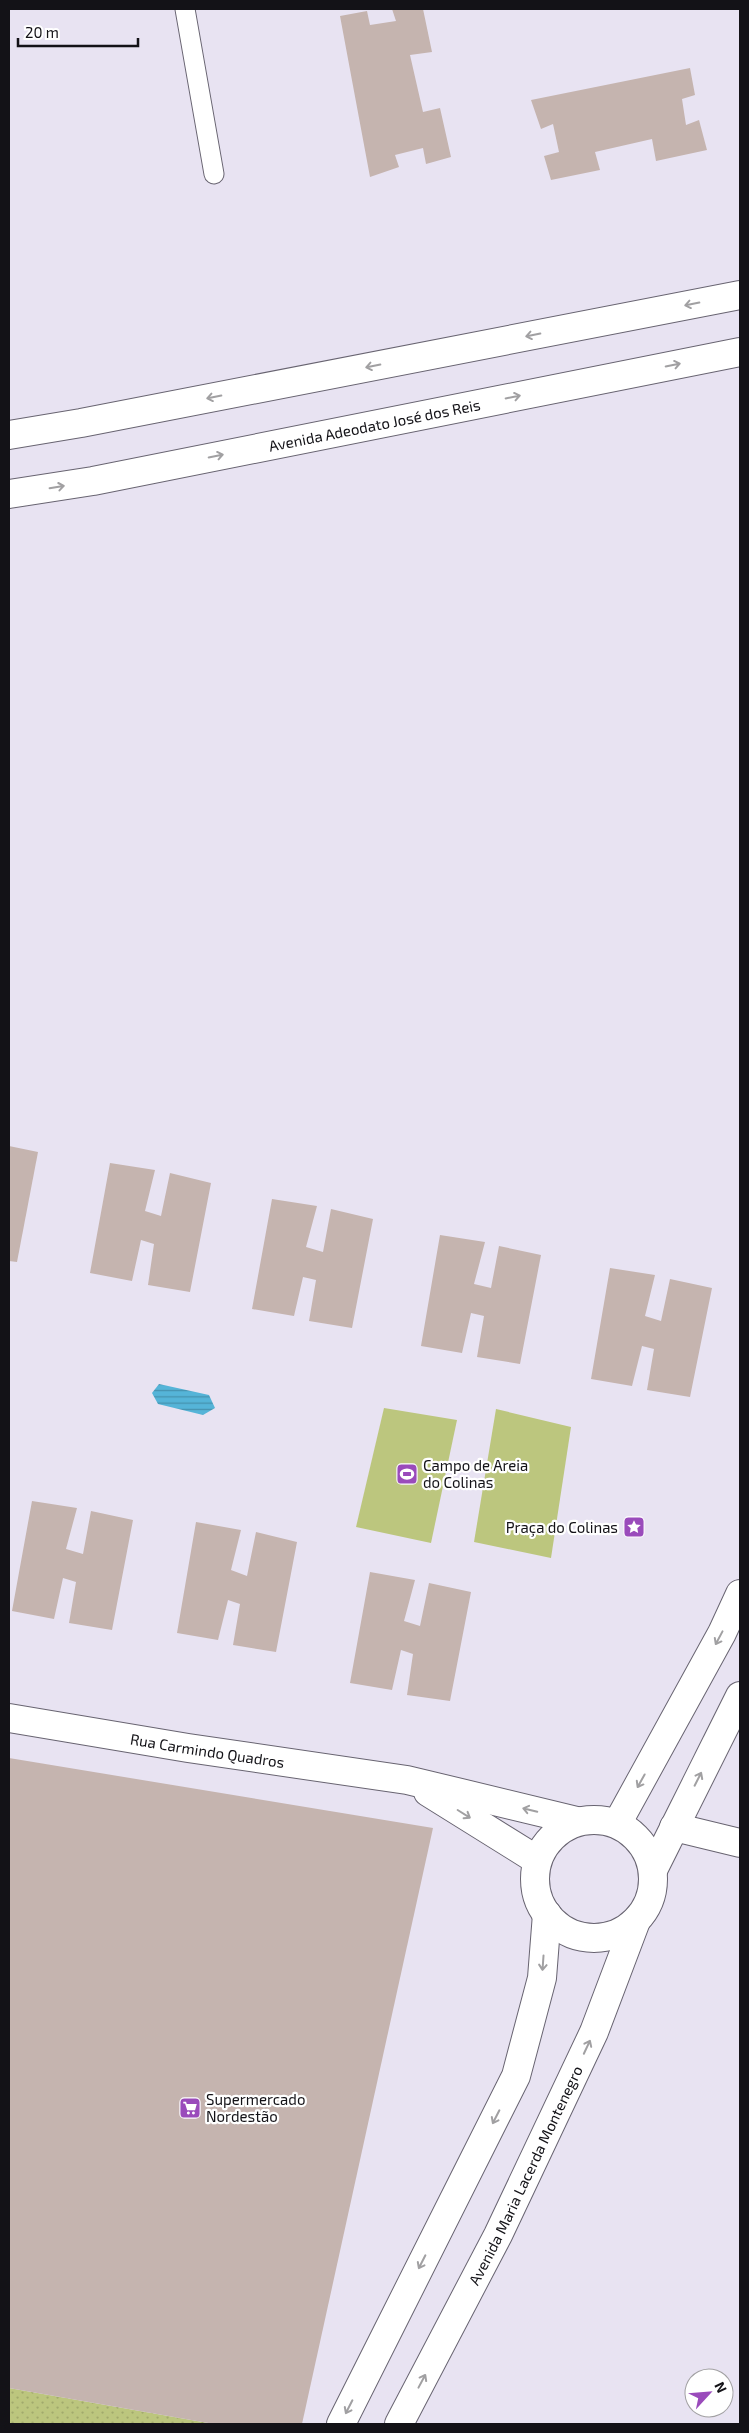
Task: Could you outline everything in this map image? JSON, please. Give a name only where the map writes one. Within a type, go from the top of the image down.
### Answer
[{"type":"street","points":[[9,435],[81,423],[740,295]]},
{"type":"street","name":"Avenida Adeodato José dos Reis","points":[[9,494],[93,481],[740,352]]},
{"type":"street","points":[[617,1824],[722,1633],[740,1594]]},
{"type":"street","points":[[652,1870],[643,1846],[632,1833],[617,1824],[597,1820],[577,1821],[560,1830],[547,1843],[537,1860],[536,1888],[547,1914],[566,1930],[590,1938],[615,1934],[636,1920],[650,1897],[652,1870],[740,1696]]},
{"type":"street","name":"Rua Carmindo Quadros","points":[[9,1718],[198,1749],[407,1780],[577,1821]]},
{"type":"street","name":"Rua Carmindo Quadros","points":[[407,1780],[537,1860]]},
{"type":"street","points":[[674,1826],[740,1844]]},
{"type":"street","points":[[340,2424],[516,2076],[542,1978],[547,1914]]},
{"type":"street","name":"Avenida Maria Lacerda Montenegro","points":[[399,2424],[498,2235],[594,2032],[636,1920]]},
{"type":"lane","points":[[185,9],[214,174]]},
{"type":"green space","name":"Campo de Areia do Colinas","points":[[384,1408],[457,1420],[431,1543],[356,1527]]},
{"type":"green space","points":[[496,1409],[571,1427],[551,1558],[474,1542]]},
{"type":"green space","points":[[9,2388],[214,2424],[9,2424]]},
{"type":"water","points":[[159,1384],[209,1395],[215,1408],[203,1415],[158,1404],[152,1393]]},
{"type":"building","points":[[392,9],[423,9],[432,52],[410,55],[423,112],[440,108],[451,157],[426,164],[423,148],[395,155],[399,167],[370,177],[340,16],[367,11],[370,25],[396,21]]},
{"type":"building","points":[[690,68],[695,95],[682,99],[686,125],[699,120],[707,150],[656,161],[652,139],[595,152],[600,170],[551,180],[544,156],[559,152],[553,124],[541,129],[531,100]]},
{"type":"building","points":[[9,1146],[38,1152],[17,1262],[9,1261]]},
{"type":"building","points":[[110,1163],[155,1170],[145,1211],[161,1216],[170,1173],[211,1183],[190,1292],[148,1285],[154,1244],[141,1240],[132,1281],[90,1273]]},
{"type":"building","points":[[272,1199],[317,1206],[306,1247],[323,1252],[331,1209],[373,1219],[352,1328],[309,1321],[316,1280],[303,1277],[294,1316],[252,1309]]},
{"type":"building","points":[[440,1235],[485,1242],[474,1284],[491,1288],[499,1246],[541,1255],[520,1364],[477,1357],[484,1316],[471,1313],[462,1353],[421,1346]]},
{"type":"building","points":[[610,1268],[655,1275],[645,1316],[661,1321],[670,1279],[712,1288],[690,1397],[647,1390],[654,1349],[642,1346],[632,1386],[591,1379]]},
{"type":"building","points":[[32,1501],[77,1508],[66,1549],[83,1554],[91,1511],[133,1520],[112,1630],[69,1623],[76,1582],[63,1578],[54,1619],[12,1611]]},
{"type":"building","points":[[196,1522],[241,1530],[231,1570],[247,1576],[256,1532],[297,1542],[276,1652],[233,1645],[240,1604],[228,1600],[218,1640],[177,1633]]},
{"type":"building","points":[[370,1572],[415,1580],[404,1621],[420,1626],[429,1583],[471,1592],[450,1701],[407,1695],[413,1654],[401,1650],[392,1690],[350,1683]]},
{"type":"building","name":"Supermercado Nordestão","points":[[9,1758],[433,1828],[302,2424],[214,2424],[9,2388]]},
{"type":"place","name":"Campo de Areia do Colinas","points":[[407,1474]]},
{"type":"place","name":"Praça do Colinas","points":[[634,1527]]},
{"type":"place","name":"Supermercado Nordestão","points":[[190,2108]]}]
